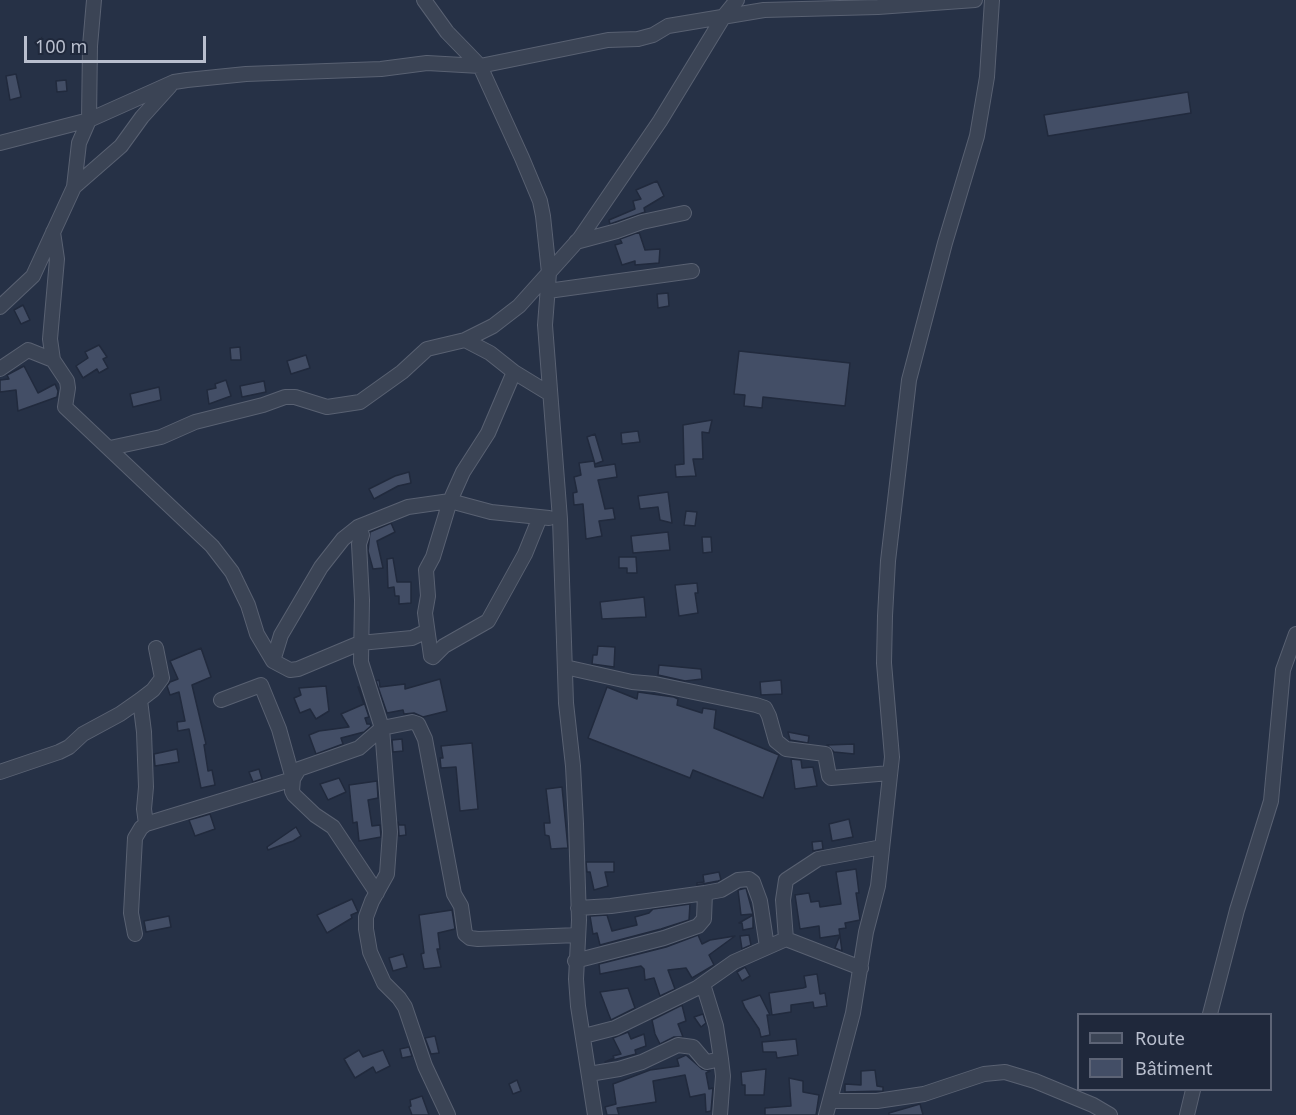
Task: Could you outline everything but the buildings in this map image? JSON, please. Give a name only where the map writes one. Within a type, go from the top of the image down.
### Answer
[{"type":"street","points":[[0,307],[33,276],[74,187],[79,143],[89,120],[90,46],[94,0]]},
{"type":"street","points":[[424,0],[447,32],[480,66],[540,201],[549,273],[545,325],[560,519],[566,703],[573,766],[578,908],[575,961],[578,1006],[595,1115]]},
{"type":"street","points":[[110,448],[161,437],[195,422],[263,405],[285,397],[295,397],[321,406],[351,405],[360,402],[402,372],[427,349],[465,340],[493,326],[519,306],[576,242],[660,121],[724,16],[737,0]]},
{"type":"street","points":[[0,143],[89,120],[174,82],[246,74],[381,69],[427,63],[480,66],[618,38],[638,39],[653,35],[668,26],[764,10],[878,7],[975,0]]},
{"type":"street","points":[[826,1115],[853,1013],[866,932],[878,886],[892,757],[884,663],[888,561],[909,380],[945,243],[977,136],[987,77],[993,0]]},
{"type":"street","points":[[74,187],[121,146],[142,117],[174,82]]},
{"type":"street","points":[[576,242],[642,222],[684,213]]},
{"type":"street","points":[[53,232],[57,259],[50,326],[53,360],[68,388],[65,407],[219,554],[232,572],[248,604],[257,634],[273,661],[291,670],[298,669],[360,643],[412,638],[427,631]]},
{"type":"street","points":[[548,291],[692,271]]},
{"type":"street","points":[[465,340],[490,353],[514,372],[550,394]]},
{"type":"street","points":[[0,369],[28,350],[53,360]]},
{"type":"street","points":[[514,372],[488,433],[463,472],[450,501],[426,574],[427,631],[433,657],[444,646],[488,621],[525,554],[540,517]]},
{"type":"street","points":[[273,661],[281,635],[321,567],[343,539],[358,527],[408,507],[450,501],[492,512],[560,519]]},
{"type":"street","points":[[358,527],[362,536],[359,544],[362,600],[361,662],[382,728],[390,832],[387,874],[365,922],[370,952],[384,983],[405,1007],[425,1066],[448,1115]]},
{"type":"street","points":[[1210,1013],[1237,910],[1271,801],[1283,670],[1296,634]]},
{"type":"street","points":[[0,772],[69,747],[83,734],[120,714],[153,690],[162,678],[156,648]]},
{"type":"street","points":[[565,668],[756,705],[765,708],[776,741],[786,749],[825,754],[829,777],[890,773]]},
{"type":"street","points":[[221,700],[261,685],[279,729],[293,779],[292,791],[296,799],[333,827],[377,893]]},
{"type":"street","points":[[140,700],[144,732],[146,824]]},
{"type":"street","points":[[135,934],[131,913],[135,838],[146,824],[293,779],[299,769],[359,748],[382,728],[416,723],[422,730],[454,894],[460,906],[465,934],[470,938],[478,939],[578,935]]},
{"type":"street","points":[[786,939],[783,900],[786,880],[818,859],[882,847]]},
{"type":"street","points":[[578,908],[611,906],[705,893],[721,890],[738,880],[752,880],[760,901],[767,946]]},
{"type":"street","points":[[575,961],[664,938],[698,926],[704,919],[705,893]]},
{"type":"street","points":[[584,1036],[615,1028],[703,984],[734,962],[786,939],[861,968]]},
{"type":"street","points":[[703,984],[716,1026],[721,1059],[723,1077],[720,1115]]},
{"type":"street","points":[[589,1074],[620,1069],[642,1062],[678,1045],[693,1047],[707,1062],[721,1059]]},
{"type":"street","points":[[830,1101],[877,1101],[924,1094],[984,1074],[1005,1072],[1035,1081],[1093,1105],[1110,1115]]},
{"type":"street","points":[[1187,1115],[1193,1091]]}]
